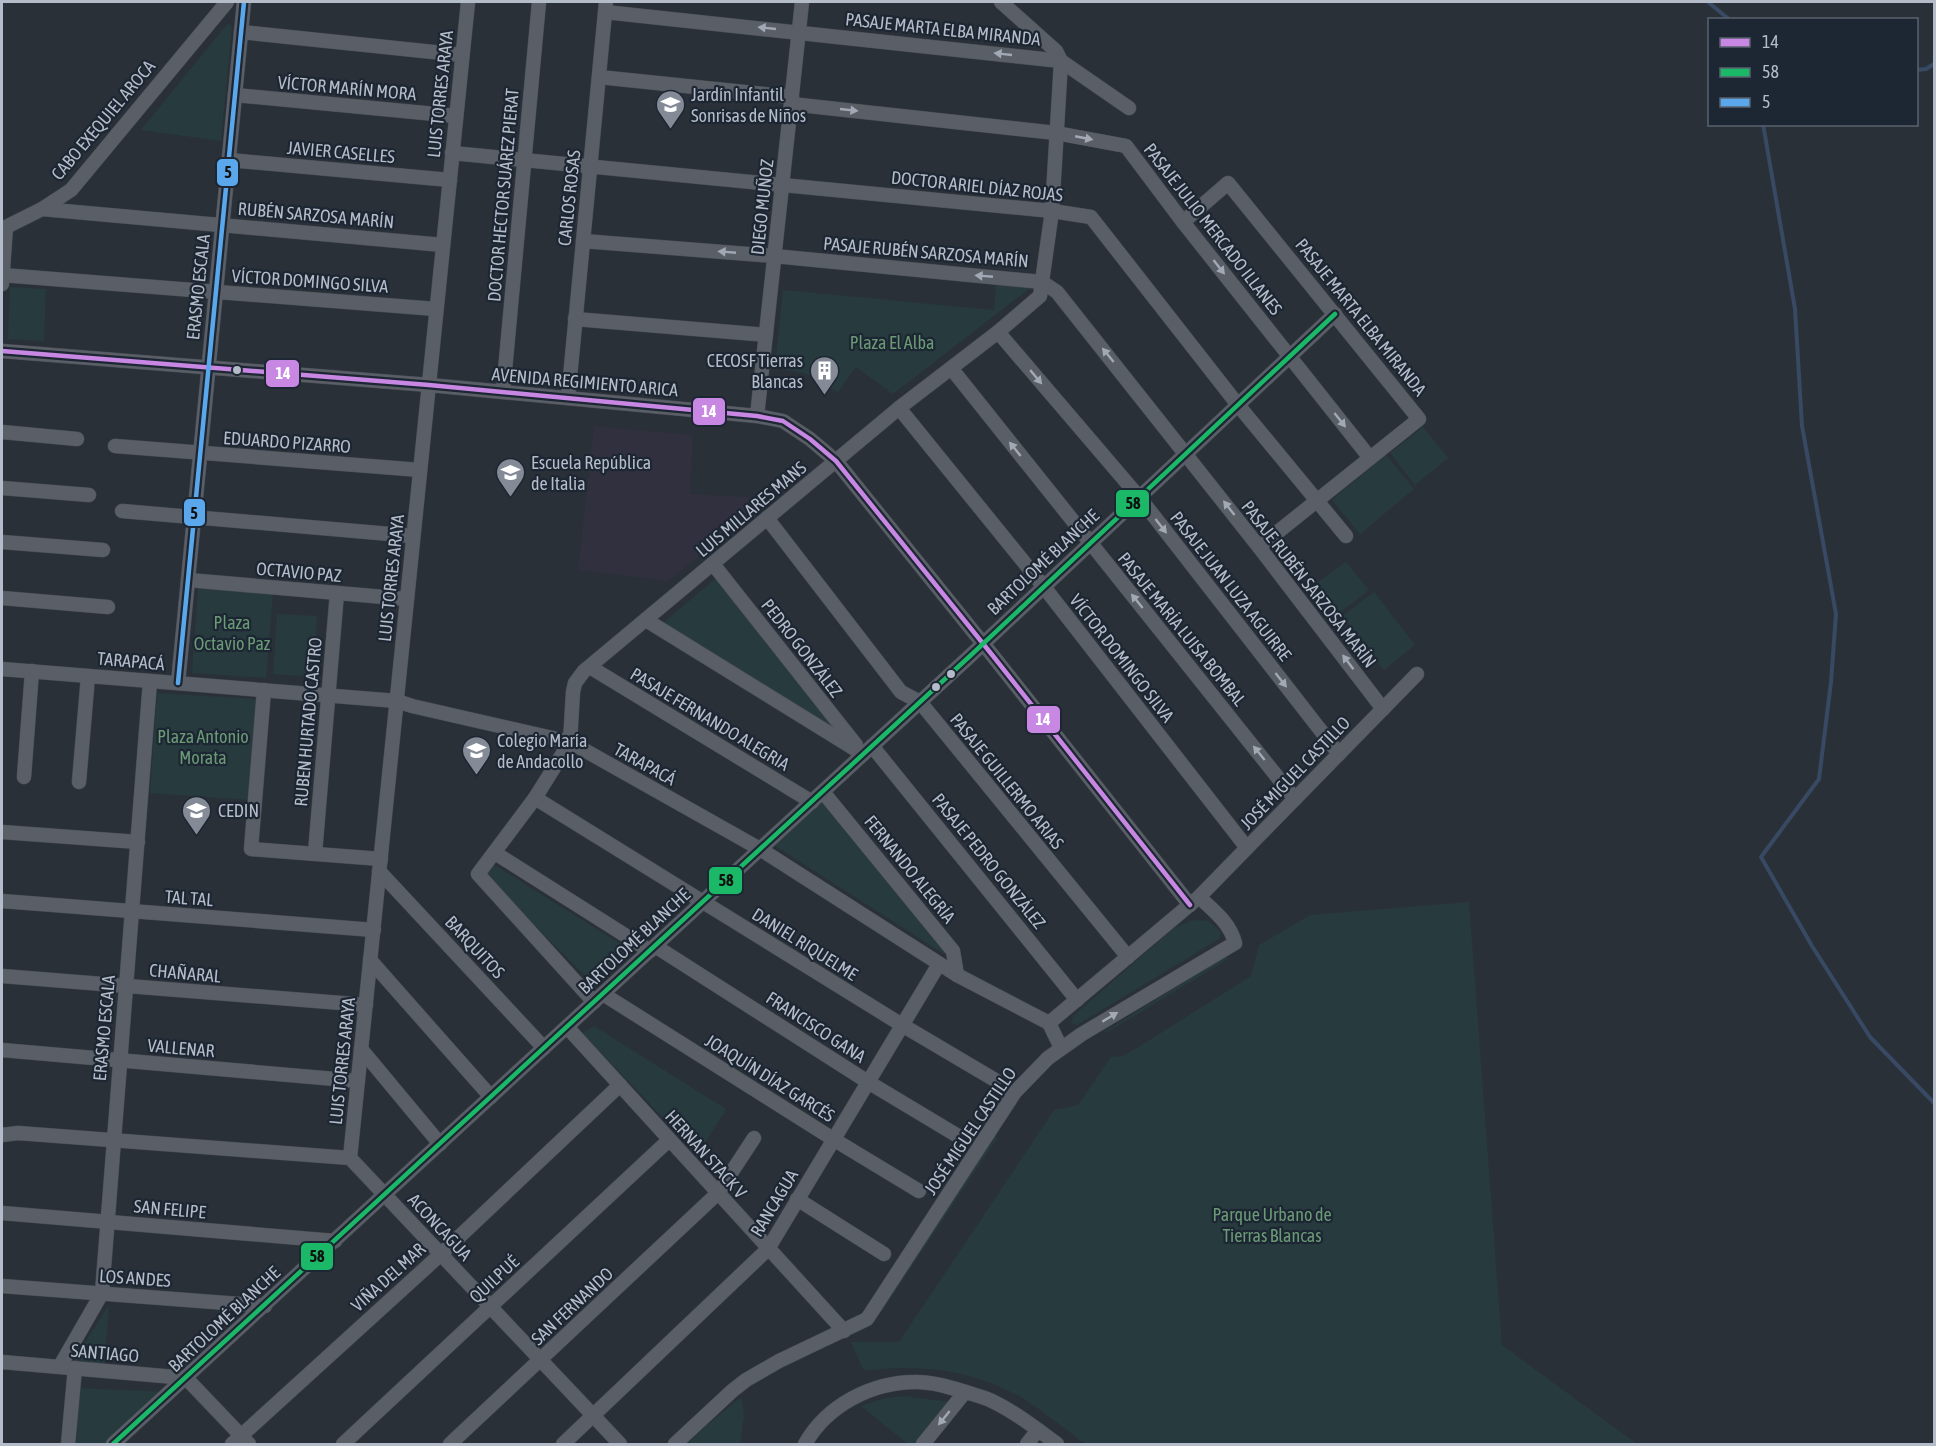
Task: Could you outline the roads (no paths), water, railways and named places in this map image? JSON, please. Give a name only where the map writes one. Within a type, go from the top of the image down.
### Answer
[{"type":"street","name":"CABO EXEQUIEL AROCA","points":[[2,284],[4,228],[42,209],[71,190],[227,2]]},
{"type":"street","name":"ERASMO ESCALA","points":[[178,683],[244,2]]},
{"type":"street","name":"LUIS TORRES ARAYA","points":[[350,1158],[468,2]]},
{"type":"street","name":"DOCTOR HECTOR SUÁREZ PIERAT","points":[[503,392],[539,2]]},
{"type":"street","name":"DIEGO MUÑOZ","points":[[757,416],[802,2]]},
{"type":"street","points":[[1000,2],[1056,51],[1061,61],[1129,108]]},
{"type":"street","name":"PASAJE MARTA ELBA MIRANDA","points":[[606,7],[1061,61]]},
{"type":"street","name":"CARLOS ROSAS","points":[[568,398],[606,7]]},
{"type":"street","points":[[241,32],[462,55]]},
{"type":"street","name":"LUIS MILLARES MANS","points":[[570,742],[573,692],[580,676],[899,408],[998,332],[1040,296],[1052,211],[1061,61]]},
{"type":"street","name":"PASAJE JULIO MERCADO ILLANES","points":[[599,77],[1056,133],[1126,146],[1183,222],[1370,458]]},
{"type":"street","name":"VÍCTOR MARÍN MORA","points":[[235,95],[456,116]]},
{"type":"street","name":"DOCTOR ARIEL DÍAZ ROJAS","points":[[453,153],[1052,211],[1090,217],[1238,405],[1346,536]]},
{"type":"street","name":"JAVIER CASELLES","points":[[229,160],[450,180]]},
{"type":"street","name":"PASAJE MARTA ELBA MIRANDA","points":[[1183,222],[1228,183],[1419,419],[1370,458]]},
{"type":"street","name":"RUBÉN SARZOSA MARÍN","points":[[42,209],[443,245]]},
{"type":"street","name":"PASAJE RUBÉN SARZOSA MARÍN","points":[[583,241],[774,256],[1042,282],[1058,292],[1186,453],[1383,709]]},
{"type":"street","name":"VÍCTOR DOMINGO SILVA","points":[[2,275],[436,309]]},
{"type":"street","name":"BARTOLOMÉ BLANCHE","points":[[113,1444],[823,792],[1335,314]]},
{"type":"street","points":[[575,319],[766,335]]},
{"type":"street","name":"PASAJE JUAN LUZA AGUIRRE","points":[[998,332],[1139,497],[1339,754]]},
{"type":"street","name":"AVENIDA REGIMIENTO ARICA","points":[[2,351],[429,385],[757,416],[783,421],[810,439],[836,462],[1195,901]]},
{"type":"street","name":"PASAJE MARÍA LUISA BOMBAL","points":[[951,368],[1295,799]]},
{"type":"street","name":"VÍCTOR DOMINGO SILVA","points":[[899,408],[1044,586],[1247,848]]},
{"type":"street","points":[[2,432],[77,439]]},
{"type":"street","name":"EDUARDO PIZARRO","points":[[115,446],[420,470]]},
{"type":"street","points":[[1259,547],[1370,458]]},
{"type":"street","points":[[2,488],[89,495]]},
{"type":"street","points":[[122,511],[413,536]]},
{"type":"street","name":"PASAJE GUILLERMO ARIAS","points":[[767,518],[901,692],[920,702],[1128,957]]},
{"type":"street","points":[[2,542],[103,550]]},
{"type":"street","name":"PEDRO GONZÁLEZ","points":[[713,564],[868,750]]},
{"type":"street","name":"OCTAVIO PAZ","points":[[188,580],[407,599]]},
{"type":"street","name":"RUBEN HURTADO CASTRO","points":[[315,854],[337,593]]},
{"type":"street","points":[[2,598],[108,607]]},
{"type":"street","name":"PASAJE PEDRO GONZÁLEZ","points":[[646,620],[868,750],[1077,1000]]},
{"type":"street","name":"PASAJE FERNANDO ALEGRIA","points":[[590,667],[812,802]]},
{"type":"street","name":"TARAPACÁ","points":[[2,669],[397,701],[570,742],[760,849],[957,975],[1048,1023]]},
{"type":"street","points":[[24,777],[32,671]]},
{"type":"street","name":"JOSÉ MIGUEL CASTILLO","points":[[1048,1023],[1195,901],[1417,674]]},
{"type":"street","points":[[79,782],[88,676]]},
{"type":"street","name":"ERASMO ESCALA","points":[[60,1366],[102,1293],[150,681]]},
{"type":"street","points":[[264,690],[251,849],[315,854],[380,865]]},
{"type":"street","points":[[495,853],[535,798],[570,742]]},
{"type":"street","name":"FERNANDO ALEGRÍA","points":[[823,792],[954,951],[957,975]]},
{"type":"street","name":"DANIEL RIQUELME","points":[[535,798],[995,1080]]},
{"type":"street","points":[[2,832],[138,842]]},
{"type":"street","name":"FRANCISCO GANA","points":[[495,853],[958,1136]]},
{"type":"street","name":"JOAQUÍN DÍAZ GARCÉS","points":[[495,853],[478,874],[599,998],[919,1191]]},
{"type":"street","name":"BARQUITOS","points":[[380,865],[544,1048]]},
{"type":"street","name":"TAL TAL","points":[[2,901],[374,930]]},
{"type":"street","name":"JOSÉ MIGUEL CASTILLO","points":[[675,1444],[746,1380],[779,1361],[867,1319],[1015,1092],[1037,1068],[1061,1048],[1235,943],[1232,932],[1221,918],[1195,901]]},
{"type":"street","points":[[370,960],[491,1097]]},
{"type":"street","name":"RANCAGUA","points":[[563,1444],[768,1249],[939,963]]},
{"type":"street","name":"CHAÑARAL","points":[[2,976],[366,1005]]},
{"type":"street","points":[[1048,1023],[1061,1048]]},
{"type":"street","name":"HERNAN STACK V","points":[[567,1027],[844,1331]]},
{"type":"street","points":[[362,1049],[440,1144]]},
{"type":"street","name":"VALLENAR","points":[[2,1050],[358,1081]]},
{"type":"street","name":"VIÑA DEL MAR","points":[[241,1442],[620,1085]]},
{"type":"street","points":[[2,1135],[18,1132],[350,1158]]},
{"type":"street","name":"SAN FERNANDO","points":[[450,1444],[718,1193],[754,1138]]},
{"type":"street","name":"QUILPUÉ","points":[[343,1444],[669,1140]]},
{"type":"street","name":"ACONCAGUA","points":[[350,1158],[620,1444]]},
{"type":"street","points":[[797,1200],[884,1254]]},
{"type":"street","name":"SAN FELIPE","points":[[2,1213],[335,1241]]},
{"type":"street","name":"LOS ANDES","points":[[2,1286],[265,1306]]},
{"type":"street","name":"SANTIAGO","points":[[2,1362],[186,1378]]},
{"type":"street","points":[[68,1444],[75,1368]]},
{"type":"street","points":[[186,1378],[241,1442]]},
{"type":"street","points":[[805,1444],[828,1416],[848,1401],[870,1390],[918,1382],[950,1387],[991,1400],[1057,1444]]},
{"type":"street","points":[[923,1444],[965,1392]]},
{"type":"street","points":[[1027,1444],[1038,1430]]},
{"type":"waterway","points":[[1708,2],[1728,18]]},
{"type":"waterway","points":[[1918,70],[1926,69],[1934,64]]},
{"type":"waterway","points":[[1763,126],[1795,309],[1802,426],[1836,614],[1831,682],[1819,779],[1761,857],[1812,946],[1870,1037],[1934,1103]]},
{"type":"place","name":"Jardín Infantil Sonrisas de Niños","points":[[670,130]]},
{"type":"place","name":"CECOSF Tierras Blancas","points":[[824,396]]},
{"type":"place","name":"Escuela República de Italia","points":[[510,498]]},
{"type":"place","name":"Colegio María de Andacollo","points":[[476,776]]},
{"type":"place","name":"CEDIN","points":[[197,836]]},
{"type":"park label","name":"Plaza El Alba","points":[[892,342]]},
{"type":"park label","name":"Plaza Octavio Paz","points":[[232,632]]},
{"type":"park label","name":"Plaza Antonio Morata","points":[[203,746]]},
{"type":"park label","name":"Parque Urbano de Tierras Blancas","points":[[1272,1224]]}]
